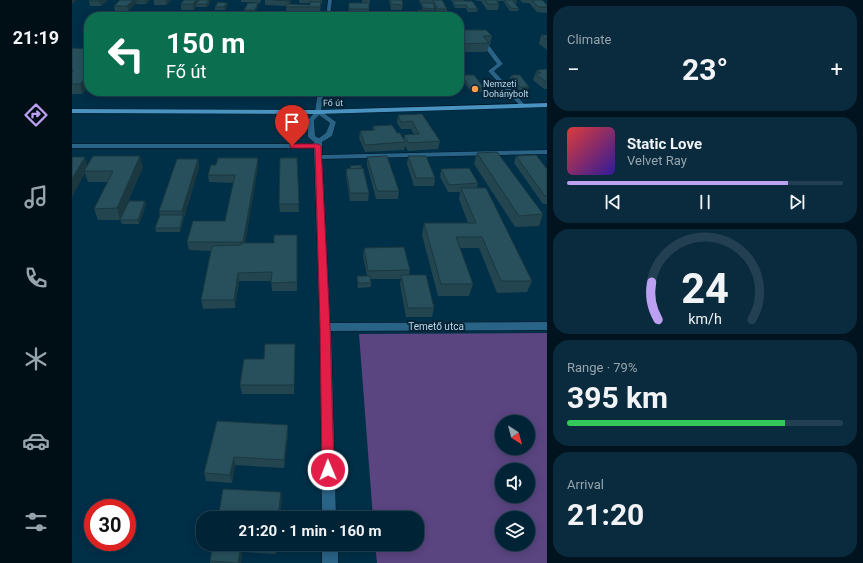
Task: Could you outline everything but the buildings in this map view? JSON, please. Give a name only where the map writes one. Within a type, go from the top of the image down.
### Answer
[{"type":"main road","name":"Fő út","points":[[72,111],[318,112],[547,105]]},
{"type":"street","points":[[329,12],[330,0]]},
{"type":"street","points":[[486,45],[500,64],[491,70],[523,106]]},
{"type":"street","points":[[320,96],[318,112],[311,120],[312,137],[318,148],[325,327],[329,511]]},
{"type":"street","points":[[318,112],[333,122],[332,134],[318,148]]},
{"type":"street","points":[[72,146],[547,152]]},
{"type":"street","name":"Temető utca","points":[[325,327],[547,326]]},
{"type":"street","points":[[330,551],[330,563]]},
{"type":"shaded area","points":[[547,333],[547,563],[377,563],[376,551],[424,551],[424,511],[372,511],[359,334]]},
{"type":"place","name":"Nemzeti Dohánybolt","points":[[475,89]]},
{"type":"route","points":[[292,146],[318,146],[325,327],[328,470]]}]
